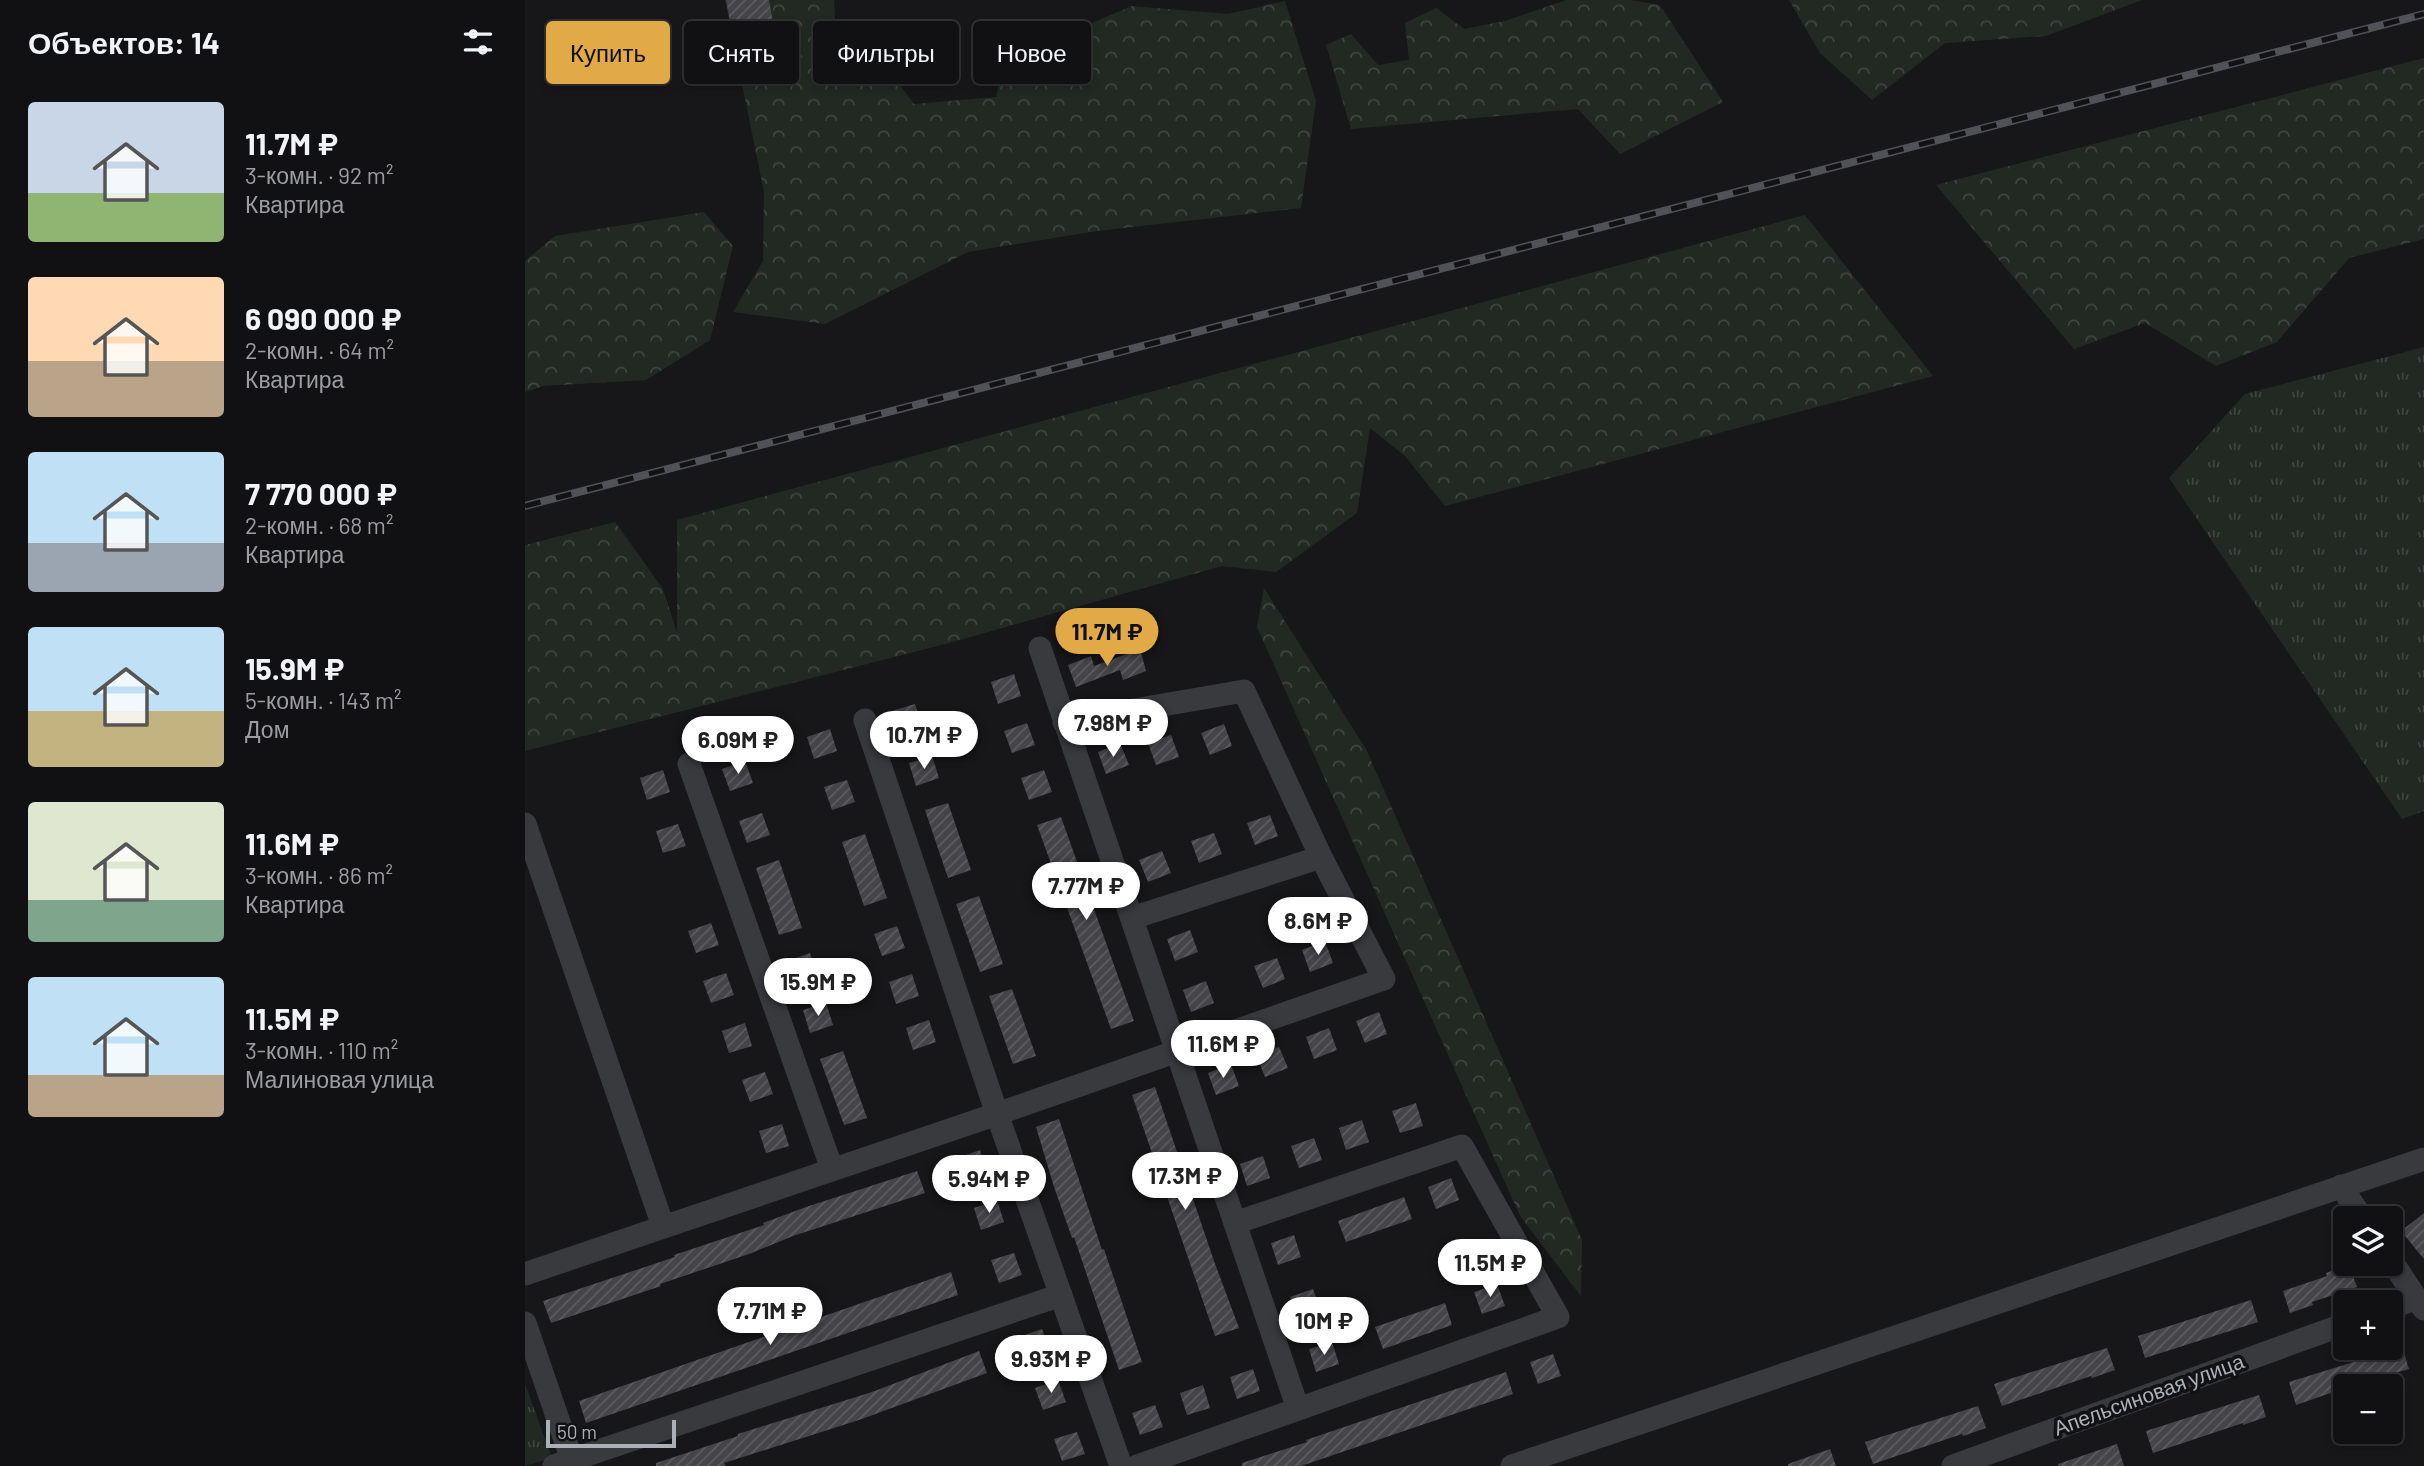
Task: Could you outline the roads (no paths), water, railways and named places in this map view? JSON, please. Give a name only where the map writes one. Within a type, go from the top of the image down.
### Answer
[{"type":"street","points":[[1040,648],[1298,1409]]},
{"type":"street","points":[[525,1274],[1384,979],[1321,858],[1244,691],[1064,722]]},
{"type":"street","points":[[865,720],[997,1114],[1121,1466]]},
{"type":"street","points":[[689,764],[832,1169]]},
{"type":"street","points":[[525,824],[663,1226]]},
{"type":"street","points":[[1132,918],[1321,858]]},
{"type":"street","points":[[1137,1466],[1558,1317],[1462,1146],[1235,1223]]},
{"type":"street","points":[[1512,1466],[2424,1159]]},
{"type":"street","points":[[2341,1186],[2354,1206]]},
{"type":"street","points":[[2402,1276],[2420,1304]]},
{"type":"street","points":[[525,1323],[566,1464],[1061,1295]]},
{"type":"street","name":"Апельсиновая улица","points":[[1953,1466],[2333,1328]]},
{"type":"railway","points":[[525,506],[2424,14]]}]
